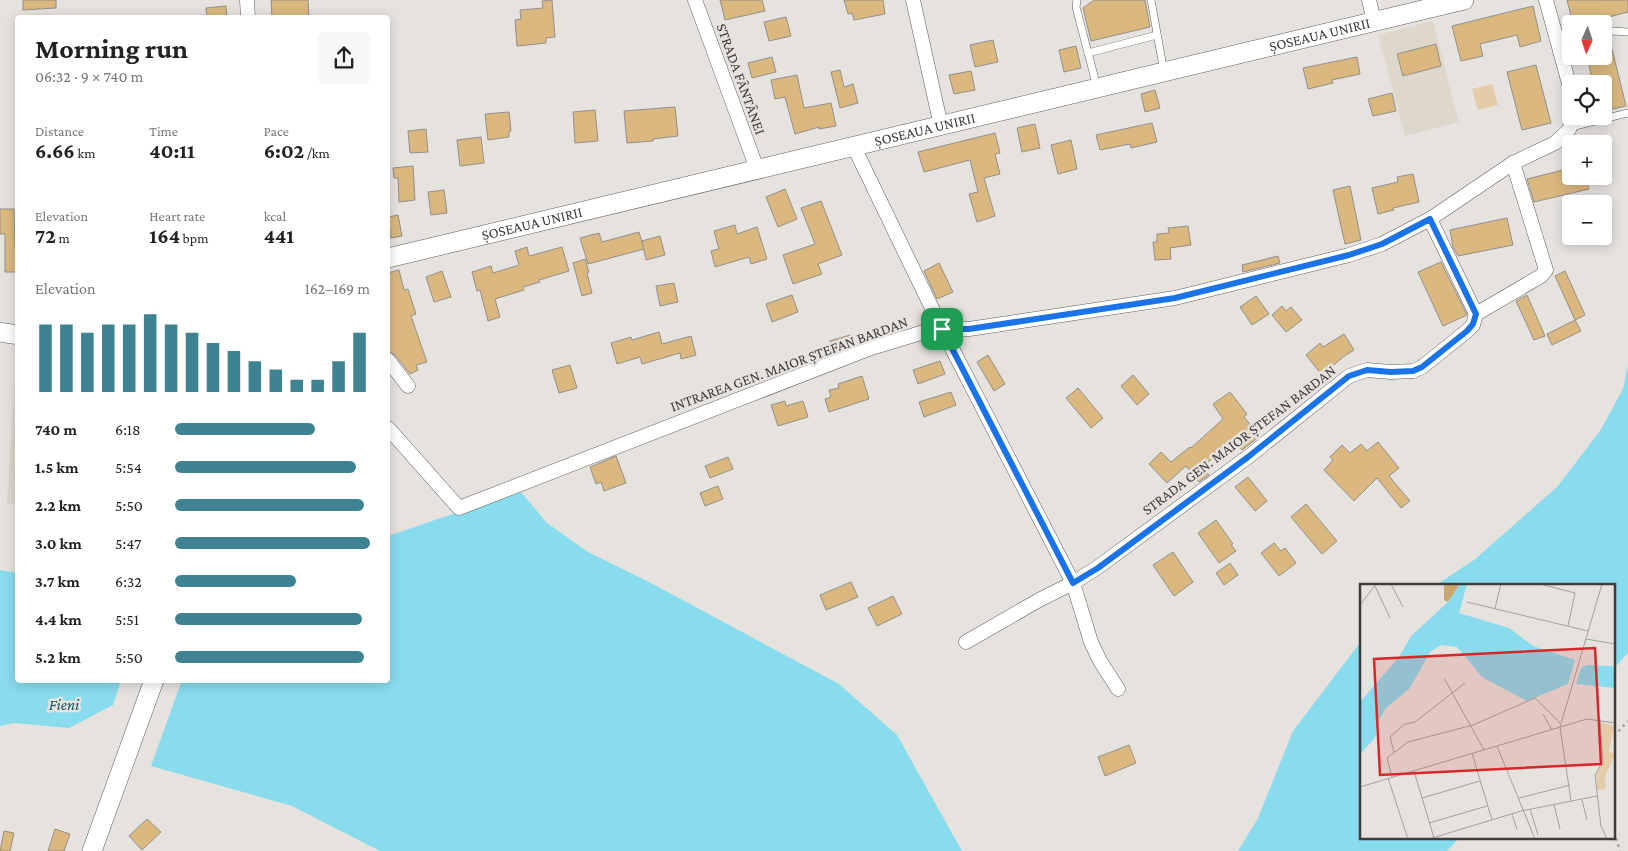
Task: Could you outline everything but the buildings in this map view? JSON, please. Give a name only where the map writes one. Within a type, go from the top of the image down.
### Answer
[{"type":"main road","name":"ȘOSEAUA UNIRII","points":[[390,258],[1464,0]]},
{"type":"main road","points":[[0,332],[15,334]]},
{"type":"main road","points":[[92,851],[153,683]]},
{"type":"street","points":[[247,0],[248,15]]},
{"type":"street","name":"STRADA FÂNTÂNEI","points":[[695,0],[757,169]]},
{"type":"street","points":[[913,0],[942,126]]},
{"type":"street","points":[[1369,0],[1374,22]]},
{"type":"street","points":[[1546,0],[1562,35]]},
{"type":"street","name":"INTRAREA GEN. MAIOR ȘTEFAN BARDAN","points":[[390,430],[459,508],[871,348],[924,332],[942,329],[969,329],[1175,298],[1349,255],[1382,244],[1430,219],[1513,163],[1555,143],[1570,125]]},
{"type":"street","points":[[854,147],[942,329],[1073,583],[1091,642],[1100,661],[1118,689]]},
{"type":"street","points":[[1430,219],[1476,314],[1541,276],[1546,270],[1513,163]]},
{"type":"street","name":"STRADA GEN. MAIOR ȘTEFAN BARDAN","points":[[966,642],[1098,568],[1248,457],[1349,376],[1367,370],[1413,371],[1422,367],[1467,331],[1473,324],[1476,314]]},
{"type":"street","points":[[390,363],[408,386]]},
{"type":"lane","points":[[1077,0],[1076,7],[1098,88]]},
{"type":"lane","points":[[1151,0],[1164,72]]},
{"type":"lane","points":[[1612,31],[1628,32]]},
{"type":"lane","points":[[1088,53],[1157,35]]},
{"type":"lane","points":[[1612,116],[1628,113]]},
{"type":"path","points":[[1616,734],[1628,721]]},
{"type":"path","points":[[1616,838],[1620,851]]},
{"type":"shaded area","points":[[1433,21],[1459,122],[1405,136],[1378,35]]},
{"type":"shaded area","points":[[1492,84],[1498,105],[1478,110],[1472,89]]},
{"type":"shaded area","points":[[15,382],[15,504],[7,504]]},
{"type":"water","points":[[1628,365],[1628,653],[1616,666],[1616,584],[1438,584],[1474,560],[1557,487],[1600,431],[1623,389]]},
{"type":"water","points":[[520,491],[547,523],[588,552],[649,582],[839,684],[897,735],[962,851],[380,851],[292,806],[151,766],[181,683],[390,683],[390,535]]},
{"type":"water","name":"Fieni","points":[[0,570],[15,573],[15,683],[120,683],[113,705],[69,728],[14,723],[0,726]]},
{"type":"water","points":[[1360,643],[1360,838],[1459,838],[1447,851],[1238,851],[1258,818],[1293,731]]},
{"type":"route","points":[[1430,219],[1476,314],[1476,319],[1467,331],[1422,367],[1413,371],[1367,370],[1349,376],[1248,457],[1098,568],[1073,583],[942,329],[969,329],[1175,298],[1349,255],[1407,233],[1430,219]]}]
